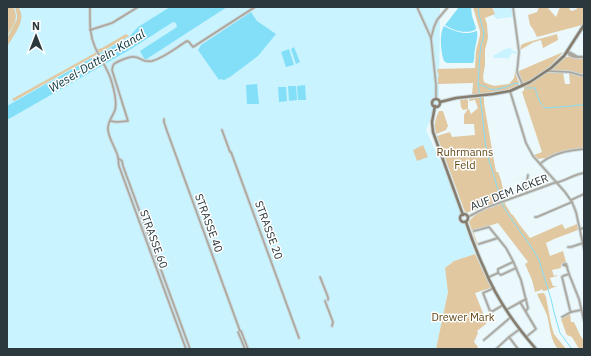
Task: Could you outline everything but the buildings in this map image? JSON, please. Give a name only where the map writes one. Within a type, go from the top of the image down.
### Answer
[{"type":"main road","points":[[435,106],[439,105],[440,102],[456,98],[510,91],[523,86],[547,71],[561,59],[584,25]]},
{"type":"main road","points":[[547,71],[567,51]]},
{"type":"main road","points":[[440,102],[436,99],[432,102],[435,106],[432,132],[463,215],[461,220],[466,222]]},
{"type":"main road","points":[[463,215],[468,217],[466,222],[477,252],[503,305],[536,349]]},
{"type":"street","points":[[90,7],[90,30],[95,47],[108,71],[114,87],[115,111],[110,121],[117,122],[128,121],[112,70],[114,64],[132,56],[146,62],[152,61],[162,57],[188,41],[193,47],[255,7]]},
{"type":"street","points":[[90,30],[112,23],[138,7]]},
{"type":"street","points":[[417,7],[431,38],[436,99]]},
{"type":"street","points":[[431,38],[435,24],[448,7]]},
{"type":"street","points":[[513,7],[519,52],[517,72],[523,86]]},
{"type":"street","points":[[567,51],[570,56]]},
{"type":"street","points":[[567,51],[575,56],[584,57]]},
{"type":"street","points":[[561,59],[566,56],[584,57]]},
{"type":"street","points":[[547,71],[569,72],[584,76]]},
{"type":"street","points":[[510,91],[526,143],[533,156],[571,201],[580,229],[584,249]]},
{"type":"street","name":"STRASSE 40","points":[[164,119],[167,132],[240,331],[244,349]]},
{"type":"street","name":"STRASSE 60","points":[[110,121],[108,128],[109,134],[118,158],[118,165],[186,349]]},
{"type":"street","name":"STRASSE 20","points":[[222,130],[299,338]]},
{"type":"street","points":[[540,164],[561,153],[584,149]]},
{"type":"street","points":[[118,158],[122,161],[190,349]]},
{"type":"street","name":"AUF DEM ACKER","points":[[468,217],[485,208],[584,173]]},
{"type":"street","points":[[527,193],[526,187],[528,175]]},
{"type":"street","points":[[534,217],[540,216],[584,194]]},
{"type":"street","points":[[474,231],[489,227],[506,248],[521,280],[528,308],[526,311]]},
{"type":"street","points":[[580,229],[584,228]]},
{"type":"street","points":[[479,244],[498,238]]},
{"type":"street","points":[[568,247],[583,243]]},
{"type":"street","points":[[498,273],[498,269],[513,262]]},
{"type":"street","points":[[567,266],[579,299],[584,321]]},
{"type":"street","points":[[488,277],[498,273],[500,275],[516,268]]},
{"type":"street","points":[[569,274],[562,277],[571,312]]},
{"type":"street","points":[[320,277],[328,297],[326,300],[333,322],[332,326]]},
{"type":"street","points":[[494,288],[483,293],[490,311],[493,311],[503,305]]},
{"type":"street","points":[[506,310],[526,299]]},
{"type":"street","points":[[520,302],[536,329],[526,337]]},
{"type":"street","points":[[562,317],[571,312],[584,308]]},
{"type":"street","points":[[484,340],[511,317]]},
{"type":"street","points":[[496,349],[520,329]]},
{"type":"street","points":[[240,331],[248,349]]},
{"type":"street","points":[[509,337],[518,349]]},
{"type":"shaded area","points":[[7,7],[440,7],[439,96],[426,130],[447,176],[475,254],[454,261],[445,268],[448,291],[436,349],[7,349]]},
{"type":"shaded area","points":[[511,7],[513,17],[496,19],[493,15],[495,13],[493,8]]},
{"type":"shaded area","points":[[510,48],[517,52],[517,54],[512,53],[508,59],[493,58],[494,55]]},
{"type":"green space","points":[[7,7],[13,7],[16,19],[7,36]]},
{"type":"green space","points":[[15,7],[18,7],[20,11],[20,25],[7,47],[7,38],[17,19]]},
{"type":"green space","points":[[473,7],[492,7],[495,14],[485,18],[488,38],[485,50],[484,82],[494,86],[509,84],[514,78],[515,72],[519,83],[518,86],[506,91],[472,95],[473,83],[438,84],[439,76],[437,69],[475,68],[476,51],[480,31]]},
{"type":"green space","points":[[539,7],[548,7],[556,17],[560,7],[571,7],[569,9],[572,11],[577,9],[576,7],[584,7],[584,22],[582,25],[537,37],[530,25],[528,15],[537,12]]},
{"type":"green space","points":[[126,34],[129,36],[14,101],[12,99],[95,53],[98,49]]},
{"type":"green space","points":[[557,34],[558,40],[543,48],[541,40],[534,42],[520,50],[521,45],[525,43]]},
{"type":"green space","points":[[563,52],[550,66],[534,79],[523,83],[519,71]]},
{"type":"green space","points":[[570,56],[584,58],[584,76],[564,71],[550,71],[564,58]]},
{"type":"green space","points":[[547,72],[563,72],[565,84],[570,84],[569,73],[584,77],[584,148],[564,152],[545,159],[538,159],[534,155],[542,152],[522,92],[524,87]]},
{"type":"green space","name":"Ruhrmanns Feld","points":[[484,97],[496,172],[498,172],[501,180],[505,199],[466,213],[437,136],[450,132],[452,137],[475,135],[474,124],[464,124],[464,115],[469,109],[471,114],[478,108],[475,100],[469,101],[469,99]]},
{"type":"green space","points":[[467,99],[468,109],[463,110],[460,100]]},
{"type":"green space","points":[[439,111],[443,111],[448,126],[446,130],[436,134],[435,122]]},
{"type":"green space","points":[[423,145],[428,157],[417,161],[413,150]]},
{"type":"green space","points":[[505,202],[512,215],[530,238],[562,224],[565,229],[577,224],[578,230],[546,243],[550,256],[563,251],[566,262],[561,264],[561,268],[552,270],[554,276],[557,276],[550,278],[553,286],[557,286],[545,291],[542,289],[535,292],[532,280],[525,264],[528,262],[498,223],[473,231],[477,245],[469,222],[480,212]]},
{"type":"green space","name":"Drewer Mark","points":[[475,254],[491,288],[475,293],[487,323],[477,331],[478,333],[474,342],[478,347],[476,349],[436,349],[448,292],[445,268],[454,261]]},
{"type":"green space","points":[[544,293],[554,334],[566,349],[558,349],[553,341],[547,315],[537,294]]},
{"type":"green space","points":[[570,313],[571,322],[574,322],[584,341],[584,349],[579,349],[572,337],[566,333],[561,319]]},
{"type":"water","name":"Wesel-Datteln-Kanal","points":[[170,7],[227,7],[145,60],[140,51],[177,27],[176,23],[173,22],[131,49],[7,120],[7,106],[129,37],[138,27]]},
{"type":"water","points":[[459,7],[471,7],[476,28],[475,30],[467,32],[460,31],[445,25]]},
{"type":"water","points":[[251,12],[257,21],[276,34],[258,56],[230,77],[224,80],[219,80],[198,50],[201,45]]},
{"type":"water","points":[[444,26],[464,33],[477,31],[473,63],[447,63],[444,61],[441,33]]},
{"type":"water","points":[[294,47],[300,62],[296,64],[291,49]]},
{"type":"water","points":[[289,49],[294,65],[286,67],[281,52]]},
{"type":"water","points":[[257,84],[259,104],[247,104],[246,85]]},
{"type":"water","points":[[305,85],[306,100],[298,100],[297,86]]},
{"type":"water","points":[[288,86],[296,86],[297,100],[289,101]]},
{"type":"water","points":[[278,87],[286,87],[287,101],[279,102]]},
{"type":"waterway","points":[[478,7],[484,33],[480,53],[478,83],[488,157],[503,206],[539,260],[560,333],[572,349]]},
{"type":"waterway","points":[[478,83],[489,89],[503,88],[515,83],[519,84]]},
{"type":"waterway","points":[[526,88],[535,88],[540,102],[545,108],[584,105]]}]
